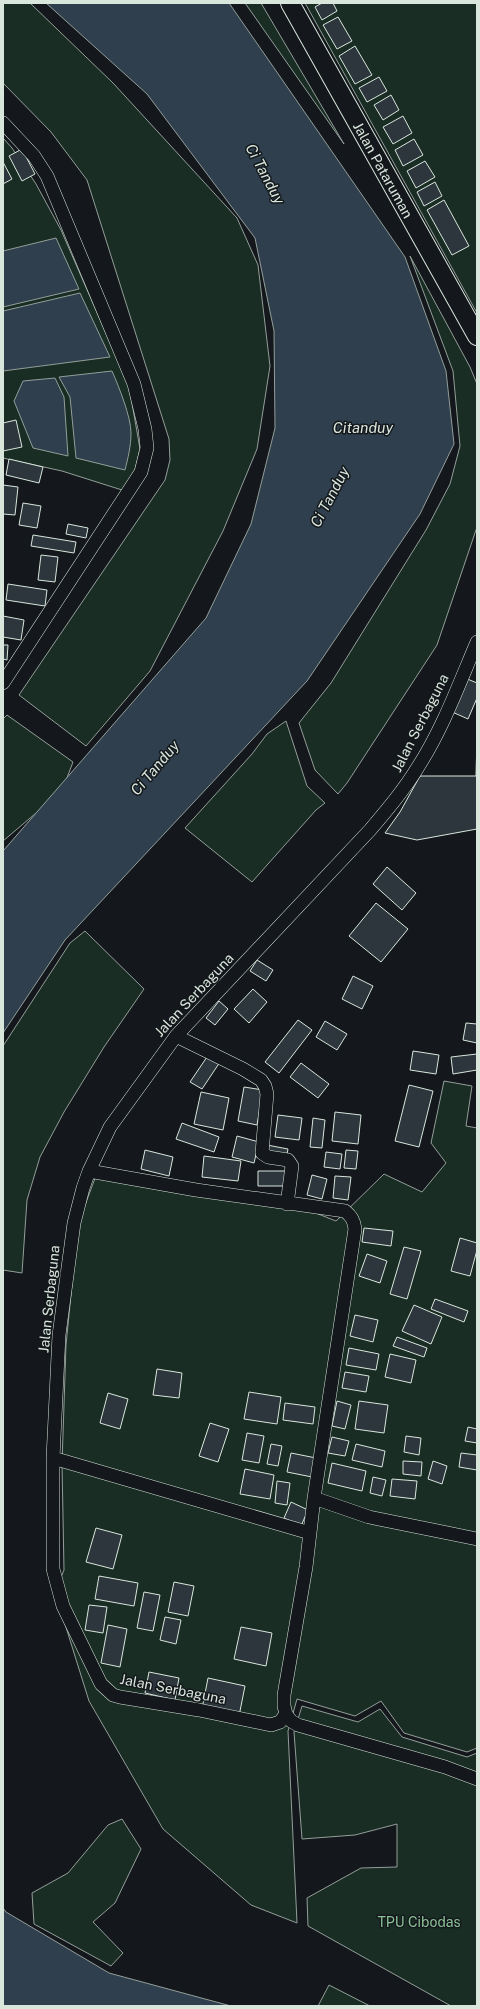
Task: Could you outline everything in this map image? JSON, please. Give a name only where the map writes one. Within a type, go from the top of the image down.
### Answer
[{"type":"street","name":"Jalan Pataruman","points":[[290,3],[477,336]]},
{"type":"street","points":[[3,123],[34,156],[47,176],[134,384],[145,429],[147,448],[141,472],[3,683]]},
{"type":"street","name":"Jalan Serbaguna","points":[[286,1714],[280,1722],[272,1725],[199,1710],[113,1695],[101,1684],[63,1606],[53,1568],[53,1458],[59,1335],[74,1223],[89,1170],[110,1127],[122,1108],[176,1036],[370,830],[396,800],[419,766],[452,702],[477,642]]},
{"type":"street","points":[[176,1036],[243,1069],[261,1080],[265,1086],[266,1094],[262,1153],[268,1157],[288,1160],[292,1166],[287,1204]]},
{"type":"street","points":[[89,1170],[287,1204],[345,1211],[351,1216],[355,1229],[284,1695],[284,1706],[286,1714],[291,1721],[298,1725],[444,1767],[477,1779]]},
{"type":"street","points":[[53,1458],[310,1532]]},
{"type":"street","points":[[314,1498],[369,1517],[477,1540]]},
{"type":"green space","points":[[3,3],[30,3],[113,83],[237,218],[258,265],[270,366],[257,449],[223,531],[150,671],[86,746],[19,695],[165,480],[170,460],[169,439],[87,180],[51,132],[3,83]]},
{"type":"green space","points":[[245,3],[261,3],[344,144]]},
{"type":"green space","points":[[305,3],[477,3],[477,313]]},
{"type":"green space","points":[[3,138],[12,148],[36,184],[61,230],[129,386],[140,449],[135,470],[122,490],[62,471],[3,458]]},
{"type":"green space","points":[[410,256],[470,367],[477,384],[477,527],[437,645],[347,783],[338,794],[315,770],[299,723],[331,683],[426,530],[450,484],[460,446],[453,371]]},
{"type":"green space","points":[[7,715],[73,762],[62,791],[3,841],[3,719]]},
{"type":"green space","points":[[286,721],[307,786],[325,803],[316,810],[252,882],[185,828],[252,754],[267,734]]},
{"type":"green space","points":[[85,931],[144,989],[104,1047],[64,1112],[40,1157],[27,1200],[22,1273],[3,1270],[3,1046],[70,943]]},
{"type":"green space","points":[[444,1081],[472,1086],[466,1126],[477,1128],[477,1748],[467,1752],[404,1733],[381,1701],[355,1716],[297,1699],[288,1731],[297,1923],[251,1905],[163,1829],[89,1701],[55,1592],[64,1570],[62,1464],[66,1345],[78,1224],[97,1173],[303,1208],[336,1221],[384,1174],[422,1192],[446,1163],[431,1143]]},
{"type":"green space","name":"TPU Cibodas","points":[[302,1706],[358,1722],[380,1709],[402,1737],[467,1757],[477,1753],[477,2006],[451,2006],[308,1926],[307,1898],[361,1868],[397,1867],[397,1824],[355,1835],[302,1839],[294,1732]]},
{"type":"green space","points":[[122,1819],[141,1849],[115,1903],[93,1922],[123,1953],[111,1966],[34,1924],[32,1893],[68,1873],[108,1825]]},
{"type":"green space","points":[[329,1985],[370,2006],[318,2006]]},
{"type":"water","name":"Citanduy","points":[[46,3],[229,3],[405,257],[446,371],[454,444],[420,514],[307,681],[65,940],[3,1033],[3,851],[206,618],[251,524],[275,428],[274,331],[255,238],[147,94]]},
{"type":"water","points":[[56,238],[79,289],[3,307],[3,251]]},
{"type":"water","points":[[80,293],[110,357],[3,371],[3,311]]},
{"type":"water","points":[[112,371],[124,402],[131,433],[125,470],[76,458],[70,397],[59,377]]},
{"type":"water","points":[[55,378],[64,397],[68,456],[33,448],[14,401],[23,381]]},
{"type":"water","points":[[3,1908],[6,1912],[109,1973],[231,2006],[3,2006]]},
{"type":"building","points":[[322,3],[333,3],[337,11],[322,20],[315,7]]},
{"type":"building","points":[[338,17],[352,41],[337,49],[323,25]]},
{"type":"building","points":[[355,46],[372,75],[355,84],[339,56]]},
{"type":"building","points":[[379,77],[387,91],[367,102],[359,88]]},
{"type":"building","points":[[391,95],[399,110],[383,120],[374,105]]},
{"type":"building","points":[[403,116],[412,133],[393,144],[383,127]]},
{"type":"building","points":[[414,139],[423,155],[403,166],[395,150]]},
{"type":"building","points":[[22,149],[35,174],[22,181],[9,156]]},
{"type":"building","points":[[425,161],[435,177],[416,188],[407,171]]},
{"type":"building","points":[[3,162],[12,179],[3,184]]},
{"type":"building","points":[[435,182],[442,196],[424,206],[417,192]]},
{"type":"building","points":[[444,200],[469,246],[452,255],[427,210]]},
{"type":"building","points":[[16,420],[22,447],[3,451],[3,423]]},
{"type":"building","points":[[9,459],[43,467],[39,483],[6,475]]},
{"type":"building","points":[[3,485],[18,487],[15,515],[3,514]]},
{"type":"building","points":[[23,503],[41,506],[37,528],[19,525]]},
{"type":"building","points":[[68,524],[88,528],[86,538],[66,534]]},
{"type":"building","points":[[33,535],[76,542],[74,553],[31,546]]},
{"type":"building","points":[[41,555],[58,557],[55,582],[38,580]]},
{"type":"building","points":[[8,584],[47,590],[45,606],[6,600]]},
{"type":"building","points":[[3,616],[24,620],[21,640],[3,637]]},
{"type":"building","points":[[3,645],[8,645],[7,660],[3,659]]},
{"type":"building","points":[[465,678],[477,683],[477,698],[468,719],[450,711]]},
{"type":"building","points":[[477,737],[477,829],[417,840],[385,833],[400,812],[420,776],[476,776]]},
{"type":"building","points":[[387,867],[416,893],[402,910],[373,884]]},
{"type":"building","points":[[376,903],[408,929],[381,962],[349,936]]},
{"type":"building","points":[[257,960],[273,970],[266,981],[250,971]]},
{"type":"building","points":[[353,976],[373,986],[362,1009],[342,999]]},
{"type":"building","points":[[253,989],[267,1002],[249,1023],[234,1009]]},
{"type":"building","points":[[219,1001],[228,1009],[215,1025],[206,1018]]},
{"type":"building","points":[[298,1020],[312,1030],[279,1073],[265,1062]]},
{"type":"building","points":[[325,1021],[347,1034],[337,1050],[316,1037]]},
{"type":"building","points":[[466,1023],[477,1024],[477,1043],[463,1040]]},
{"type":"building","points":[[413,1051],[439,1055],[436,1074],[410,1070]]},
{"type":"building","points":[[209,1054],[220,1062],[202,1089],[190,1082]]},
{"type":"building","points":[[477,1054],[477,1070],[453,1074],[451,1057]]},
{"type":"building","points":[[301,1063],[329,1084],[318,1098],[290,1077]]},
{"type":"building","points":[[409,1085],[433,1091],[419,1147],[395,1141]]},
{"type":"building","points":[[244,1087],[263,1090],[257,1125],[238,1121]]},
{"type":"building","points":[[201,1092],[229,1098],[223,1130],[194,1124]]},
{"type":"building","points":[[335,1112],[361,1115],[358,1144],[332,1141]]},
{"type":"building","points":[[278,1115],[302,1118],[299,1140],[275,1137]]},
{"type":"building","points":[[313,1118],[325,1120],[322,1148],[310,1147]]},
{"type":"building","points":[[182,1123],[219,1137],[214,1152],[176,1139]]},
{"type":"building","points":[[237,1136],[259,1142],[254,1163],[232,1157]]},
{"type":"building","points":[[267,1145],[288,1149],[285,1165],[263,1160]]},
{"type":"building","points":[[145,1150],[173,1157],[169,1176],[141,1169]]},
{"type":"building","points":[[346,1150],[358,1151],[356,1169],[344,1168]]},
{"type":"building","points":[[326,1152],[342,1154],[340,1169],[324,1167]]},
{"type":"building","points":[[204,1156],[241,1161],[238,1181],[202,1177]]},
{"type":"building","points":[[258,1171],[287,1171],[287,1186],[258,1186]]},
{"type":"building","points":[[312,1175],[327,1179],[322,1199],[307,1195]]},
{"type":"building","points":[[335,1176],[351,1177],[348,1200],[333,1198]]},
{"type":"building","points":[[364,1228],[393,1231],[391,1246],[362,1242]]},
{"type":"building","points":[[460,1238],[477,1243],[477,1250],[470,1276],[451,1271]]},
{"type":"building","points":[[404,1247],[421,1251],[407,1299],[390,1294]]},
{"type":"building","points":[[367,1254],[387,1261],[380,1283],[359,1276]]},
{"type":"building","points":[[435,1299],[468,1311],[464,1322],[431,1309]]},
{"type":"building","points":[[414,1305],[442,1317],[431,1344],[402,1331]]},
{"type":"building","points":[[355,1315],[378,1320],[373,1342],[350,1336]]},
{"type":"building","points":[[397,1337],[427,1348],[424,1357],[393,1346]]},
{"type":"building","points":[[349,1348],[379,1354],[376,1370],[346,1365]]},
{"type":"building","points":[[390,1354],[416,1360],[411,1383],[385,1377]]},
{"type":"building","points":[[157,1369],[182,1373],[179,1398],[153,1395]]},
{"type":"building","points":[[345,1372],[369,1376],[366,1392],[342,1388]]},
{"type":"building","points":[[249,1392],[281,1397],[277,1424],[244,1419]]},
{"type":"building","points":[[108,1393],[128,1399],[120,1429],[100,1423]]},
{"type":"building","points":[[337,1401],[351,1405],[345,1429],[332,1426]]},
{"type":"building","points":[[359,1401],[388,1405],[384,1433],[355,1429]]},
{"type":"building","points":[[285,1403],[315,1407],[313,1424],[283,1420]]},
{"type":"building","points":[[210,1423],[229,1429],[218,1462],[199,1456]]},
{"type":"building","points":[[468,1427],[477,1429],[477,1443],[465,1441]]},
{"type":"building","points":[[247,1433],[264,1436],[259,1463],[242,1460]]},
{"type":"building","points":[[406,1436],[421,1438],[419,1455],[404,1452]]},
{"type":"building","points":[[332,1437],[349,1441],[345,1456],[328,1453]]},
{"type":"building","points":[[271,1444],[282,1446],[278,1466],[267,1464]]},
{"type":"building","points":[[356,1444],[385,1451],[382,1467],[352,1460]]},
{"type":"building","points":[[291,1453],[316,1458],[312,1477],[287,1472]]},
{"type":"building","points":[[461,1453],[477,1455],[477,1470],[459,1467]]},
{"type":"building","points":[[403,1461],[422,1462],[421,1476],[403,1474]]},
{"type":"building","points":[[433,1461],[447,1466],[442,1484],[428,1479]]},
{"type":"building","points":[[332,1463],[366,1471],[362,1491],[328,1483]]},
{"type":"building","points":[[245,1469],[274,1475],[270,1499],[240,1494]]},
{"type":"building","points":[[373,1477],[386,1480],[382,1496],[370,1493]]},
{"type":"building","points":[[392,1479],[417,1481],[415,1499],[390,1496]]},
{"type":"building","points":[[277,1481],[290,1483],[287,1505],[275,1503]]},
{"type":"building","points":[[291,1502],[308,1510],[301,1526],[284,1518]]},
{"type":"building","points":[[96,1528],[122,1535],[113,1569],[86,1562]]},
{"type":"building","points":[[99,1576],[138,1583],[134,1606],[95,1599]]},
{"type":"building","points":[[174,1582],[194,1586],[188,1616],[168,1612]]},
{"type":"building","points":[[144,1592],[160,1595],[153,1631],[137,1628]]},
{"type":"building","points":[[89,1605],[107,1607],[103,1633],[85,1630]]},
{"type":"building","points":[[165,1617],[181,1620],[176,1644],[160,1640]]},
{"type":"building","points":[[108,1625],[127,1629],[120,1667],[101,1663]]},
{"type":"building","points":[[241,1627],[272,1633],[266,1666],[234,1659]]},
{"type":"building","points":[[149,1672],[179,1678],[175,1700],[145,1693]]},
{"type":"building","points":[[208,1678],[245,1686],[239,1716],[202,1709]]},
{"type":"water label","name":"Ci Tanduy","points":[[265,174]]},
{"type":"water label","name":"Ci Tanduy","points":[[330,497]]},
{"type":"water label","name":"Ci Tanduy","points":[[155,768]]}]
